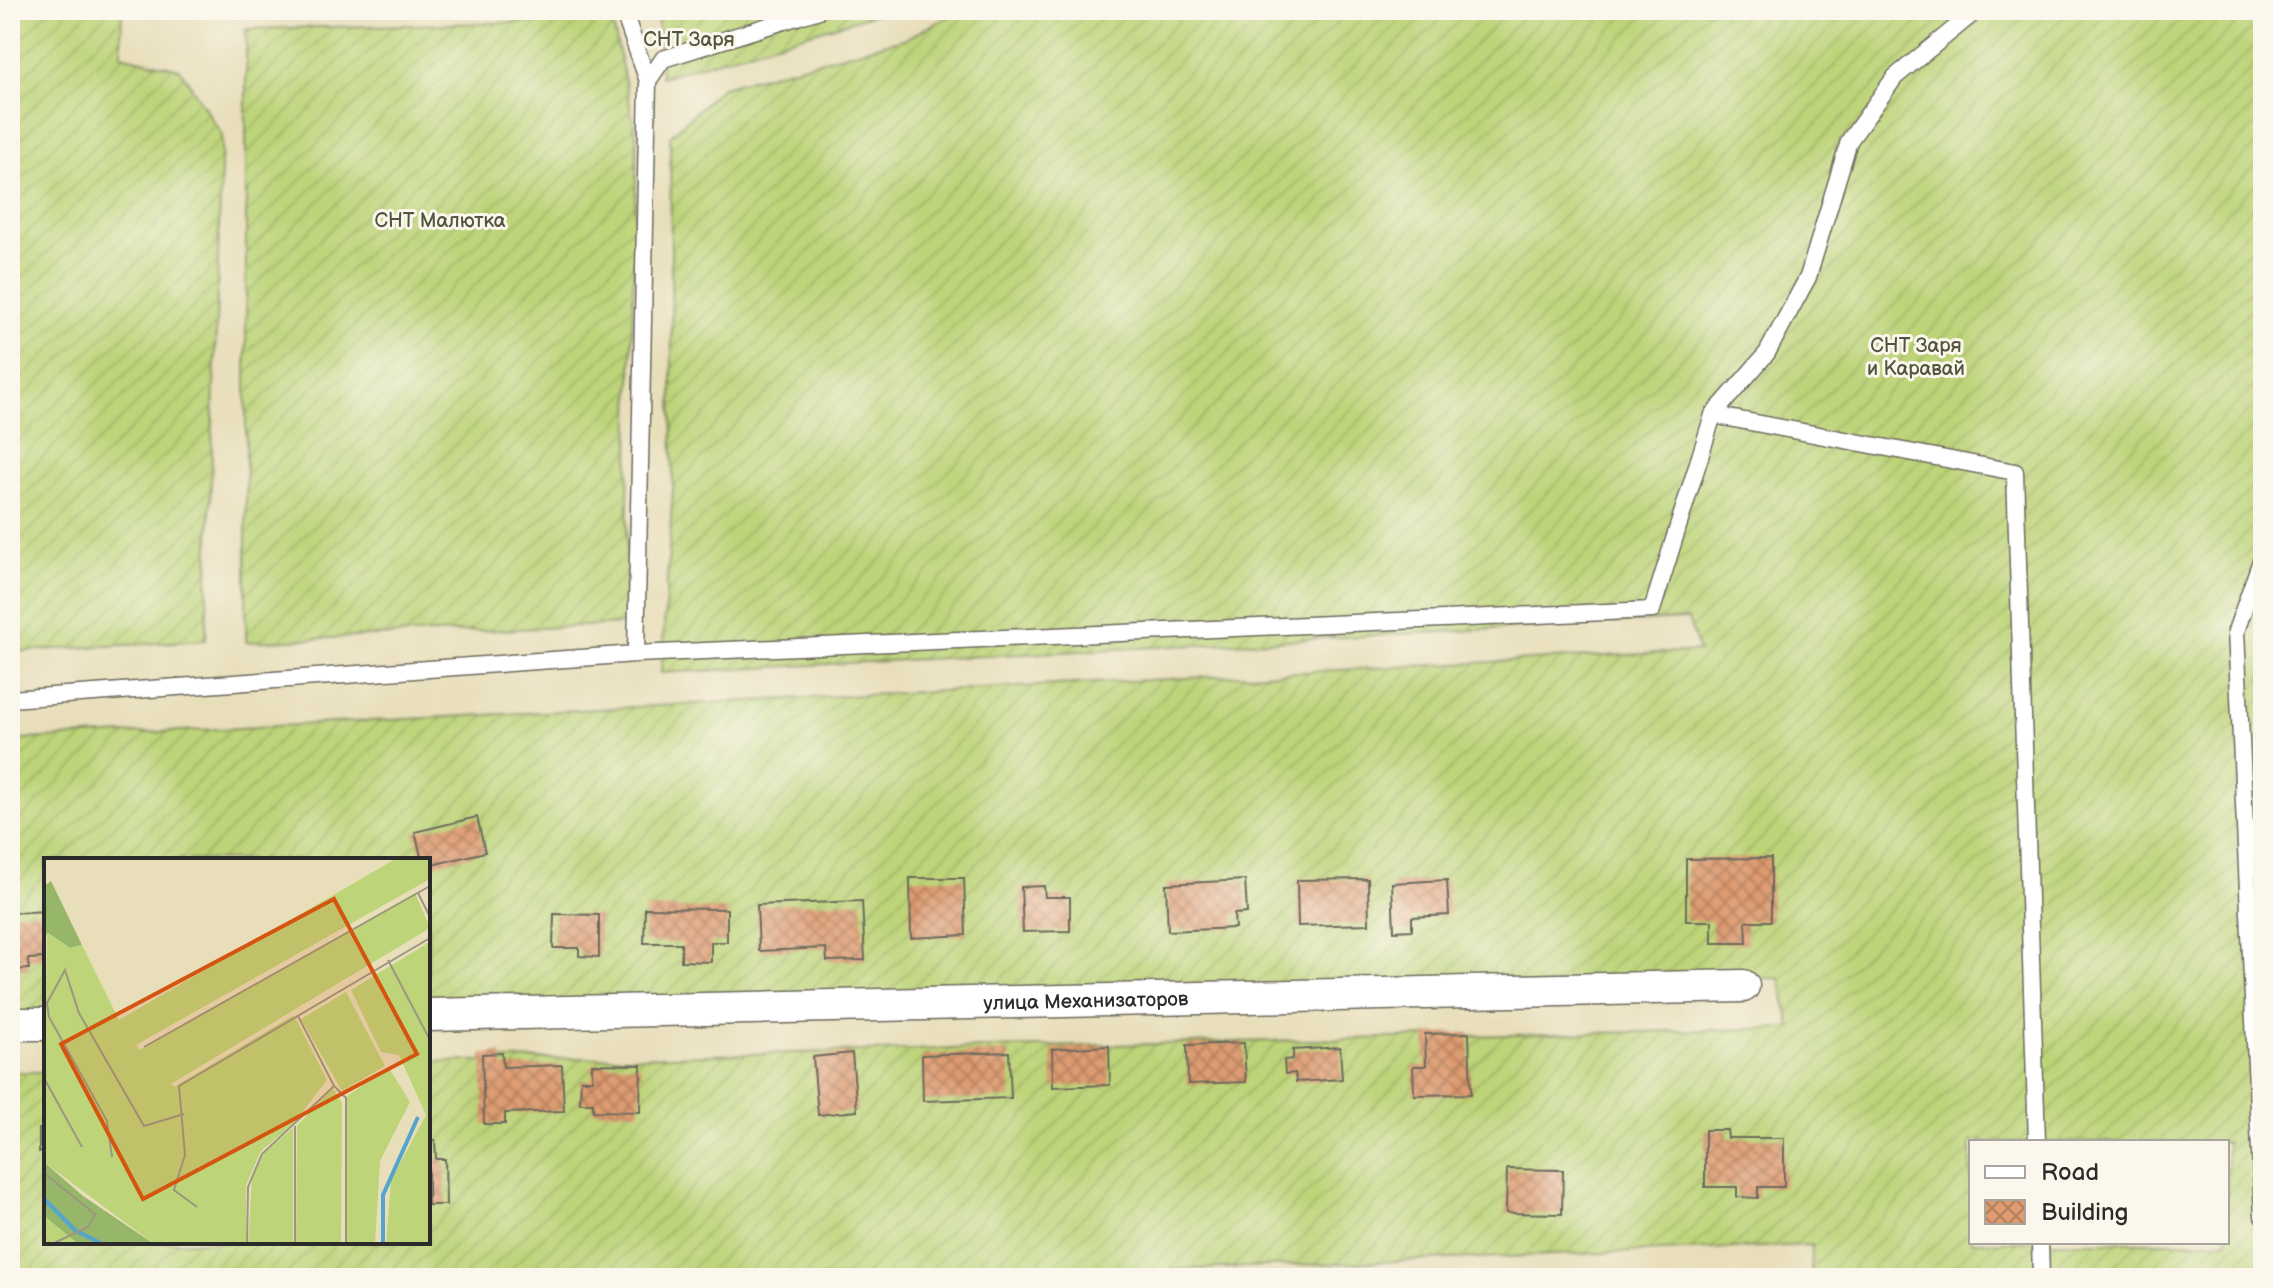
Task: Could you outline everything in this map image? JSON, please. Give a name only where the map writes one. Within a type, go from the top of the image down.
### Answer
[{"type":"street","name":"улица Механизаторов","points":[[430,1015],[1743,986]]},
{"type":"street","points":[[10,1024],[44,1024]]},
{"type":"lane","points":[[623,10],[648,81],[636,654]]},
{"type":"lane","points":[[648,81],[663,59],[819,10]]},
{"type":"lane","points":[[10,699],[636,654],[1652,610],[1713,415],[1767,353],[1808,277],[1849,141],[1895,77],[1977,10]]},
{"type":"lane","points":[[1713,415],[2015,472],[2037,1140]]},
{"type":"lane","points":[[2263,555],[2236,631],[2263,1216]]},
{"type":"lane","points":[[2040,1244],[2041,1278]]},
{"type":"green space","points":[[10,10],[122,10],[121,55],[180,69],[222,135],[206,640],[10,652]]},
{"type":"green space","name":"СНТ Заря","points":[[657,10],[889,10],[661,77]]},
{"type":"green space","name":"СНТ Заря и Каравай","points":[[961,10],[2263,10],[2263,1278],[1811,1278],[1812,1245],[964,1278],[10,1278],[10,1072],[44,1072],[44,1244],[430,1244],[430,1062],[1791,1028],[1780,978],[430,1018],[430,858],[44,858],[44,1029],[10,1030],[10,740],[1699,651],[1688,619],[661,673],[673,488],[670,136],[722,87],[907,38]]},
{"type":"green space","name":"СНТ Малютка","points":[[612,20],[637,139],[625,624],[246,642],[246,29]]},
{"type":"building","points":[[477,817],[485,852],[430,866],[430,858],[422,858],[415,832]]},
{"type":"building","points":[[1771,858],[1771,921],[1746,921],[1747,943],[1712,943],[1712,921],[1686,921],[1686,859]]},
{"type":"building","points":[[910,878],[964,878],[966,935],[911,938]]},
{"type":"building","points":[[1368,879],[1369,924],[1298,926],[1297,880]]},
{"type":"building","points":[[1245,880],[1247,913],[1234,914],[1235,928],[1168,931],[1166,884]]},
{"type":"building","points":[[1447,880],[1449,915],[1412,917],[1412,930],[1394,931],[1392,883]]},
{"type":"building","points":[[1044,886],[1045,897],[1070,897],[1070,931],[1023,932],[1021,887]]},
{"type":"building","points":[[862,901],[865,960],[827,961],[826,948],[759,951],[757,905]]},
{"type":"building","points":[[645,908],[727,909],[727,942],[711,942],[711,962],[681,961],[681,943],[644,943]]},
{"type":"building","points":[[44,911],[43,958],[28,959],[29,969],[10,970],[10,913]]},
{"type":"building","points":[[554,914],[599,915],[599,957],[579,956],[579,948],[553,948]]},
{"type":"building","points":[[1469,1033],[1471,1094],[1414,1095],[1413,1066],[1426,1066],[1425,1034]]},
{"type":"building","points":[[1244,1043],[1246,1082],[1188,1084],[1187,1045]]},
{"type":"building","points":[[1109,1046],[1110,1085],[1053,1087],[1052,1049]]},
{"type":"building","points":[[1340,1047],[1342,1079],[1296,1082],[1295,1073],[1285,1074],[1284,1060],[1293,1059],[1293,1050]]},
{"type":"building","points":[[1009,1052],[1011,1098],[923,1101],[922,1055]]},
{"type":"building","points":[[502,1053],[503,1067],[562,1065],[564,1111],[505,1113],[505,1124],[484,1124],[482,1054]]},
{"type":"building","points":[[852,1053],[857,1111],[818,1115],[813,1057]]},
{"type":"building","points":[[592,1064],[641,1065],[640,1112],[593,1111],[593,1103],[580,1103],[581,1080],[592,1080]]},
{"type":"building","points":[[39,1129],[44,1129],[44,1152],[39,1152]]},
{"type":"building","points":[[1705,1130],[1727,1130],[1728,1138],[1784,1138],[1784,1187],[1758,1187],[1758,1198],[1737,1197],[1737,1187],[1705,1187]]},
{"type":"building","points":[[430,1140],[435,1140],[436,1159],[445,1159],[446,1205],[430,1205]]},
{"type":"building","points":[[1507,1169],[1563,1170],[1562,1214],[1506,1213]]}]
